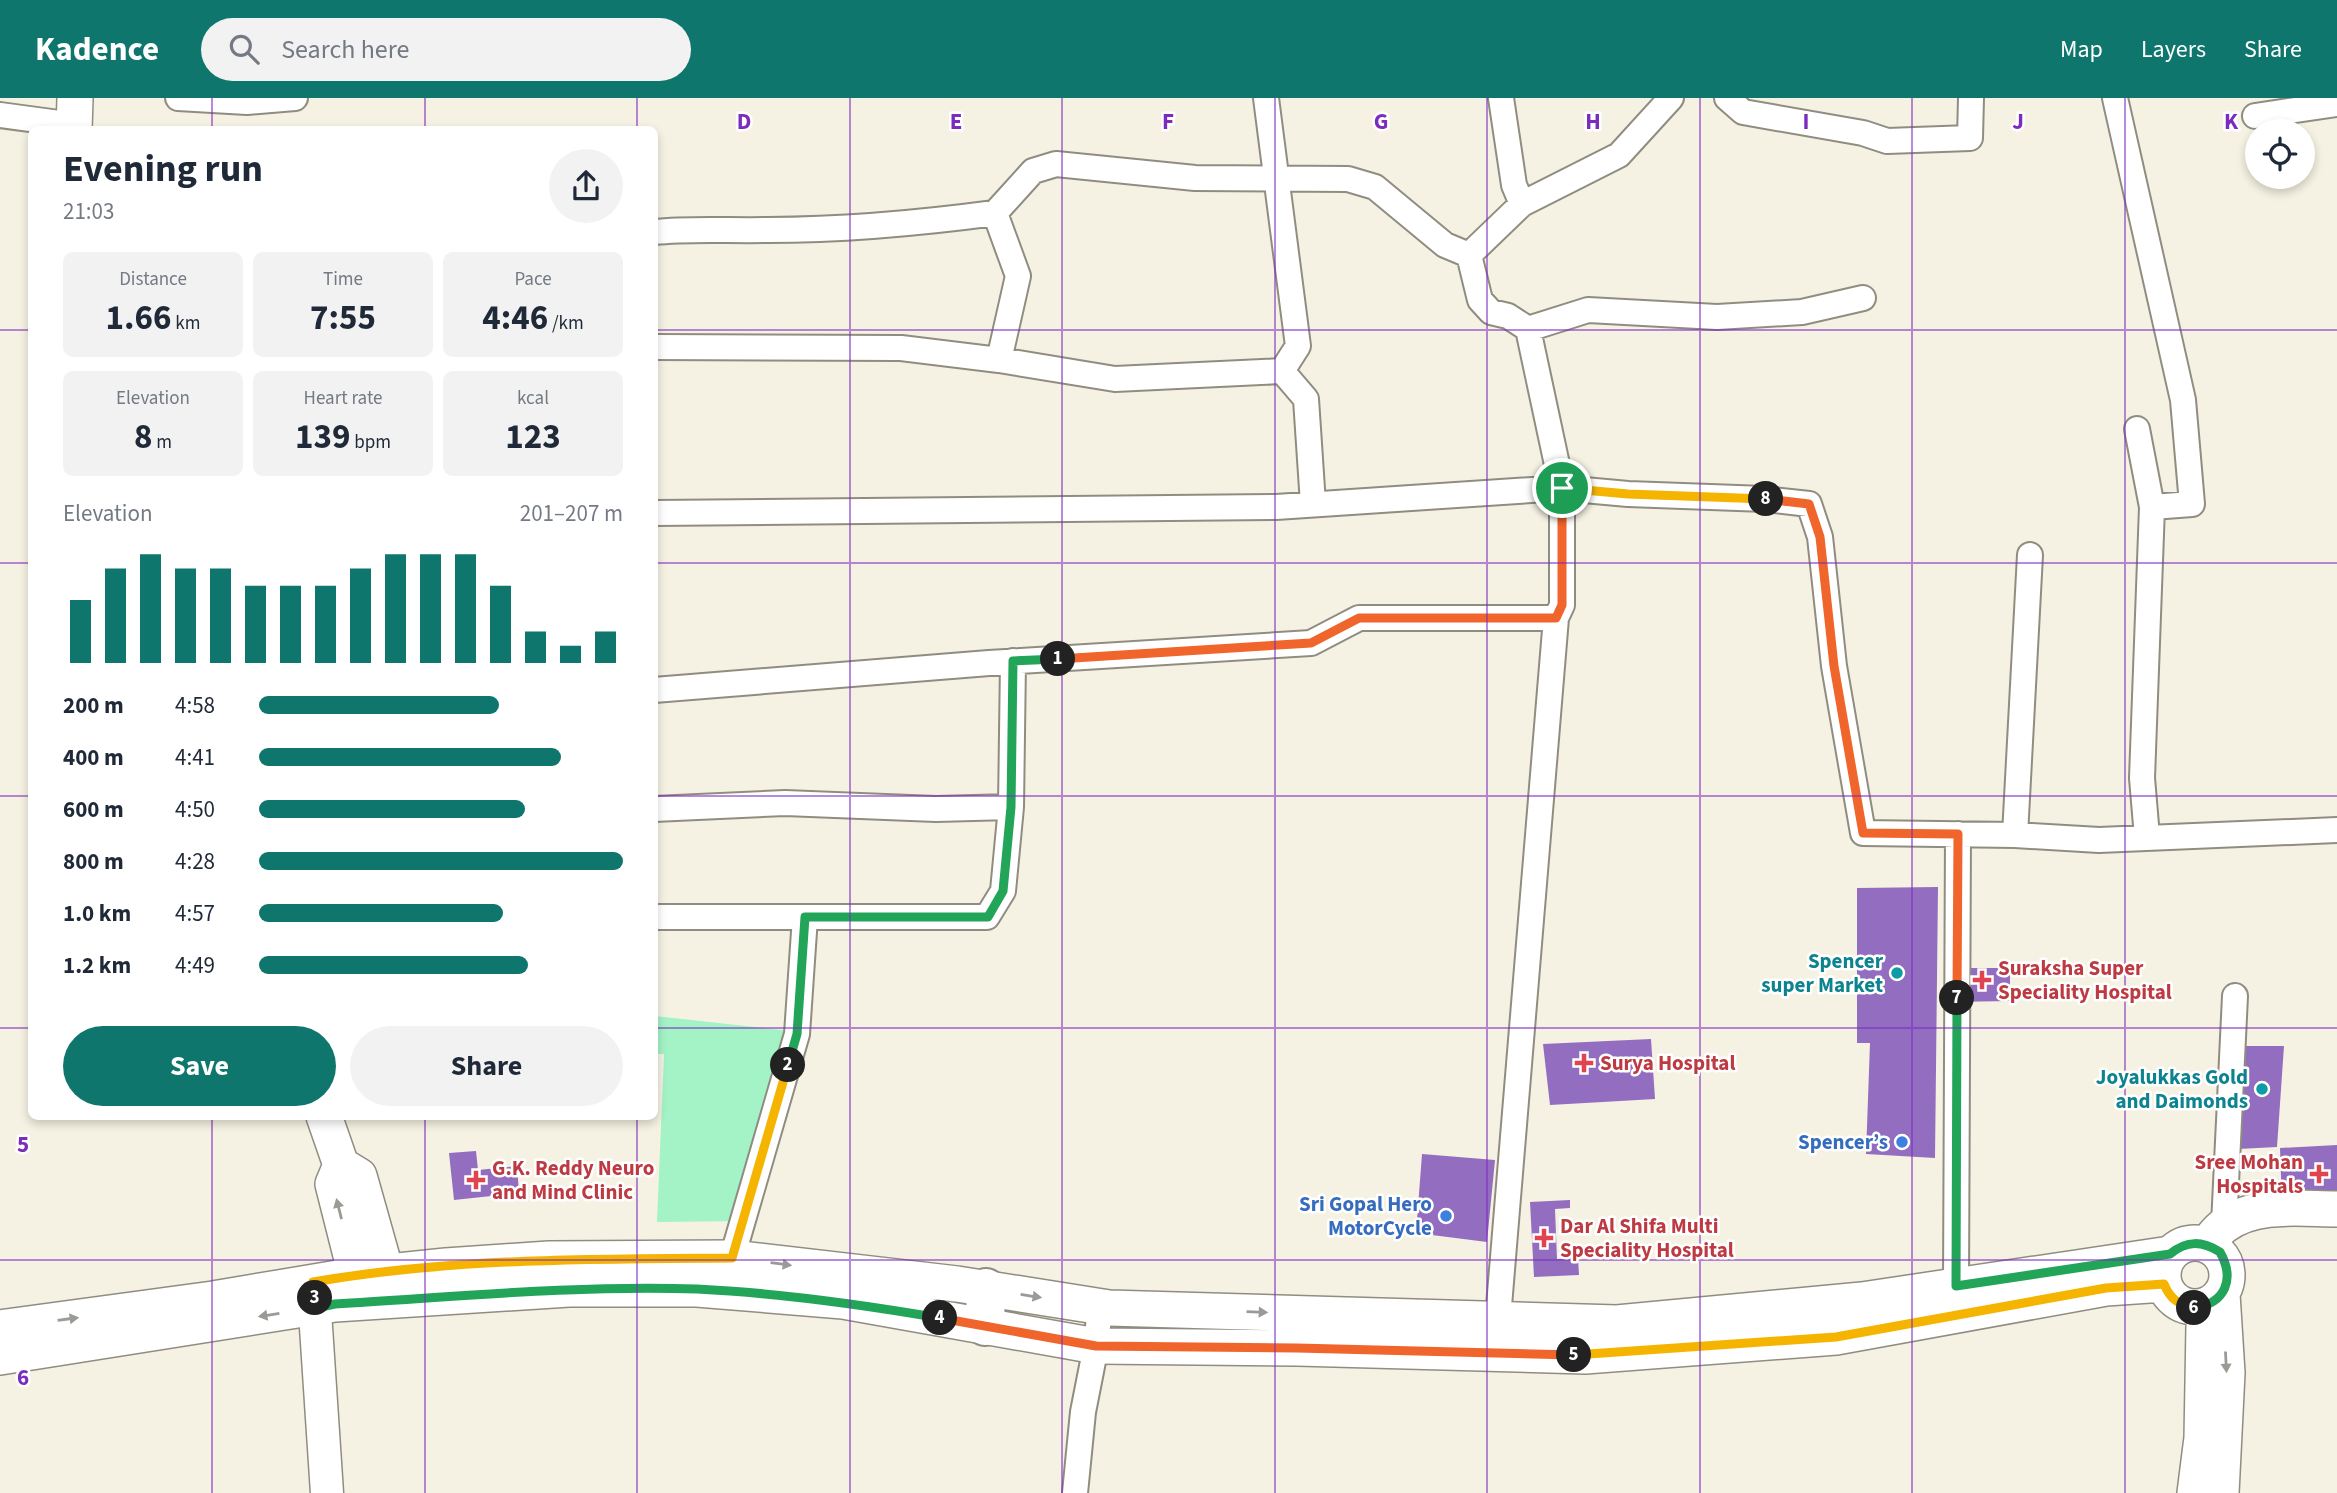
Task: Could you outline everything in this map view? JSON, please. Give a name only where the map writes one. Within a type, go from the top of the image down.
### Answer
[{"type":"main road","points":[[325,1120],[341,1165],[333,1185],[371,1274]]},
{"type":"main road","points":[[2218,1242],[2249,1214],[2266,1209],[2337,1209]]},
{"type":"main road","points":[[2213,1300],[2194,1308],[2175,1301],[2168,1294],[2167,1269],[2179,1247],[2189,1243],[2246,1238],[2273,1228],[2337,1228]]},
{"type":"main road","points":[[2195,1493],[2213,1300],[2228,1273],[2218,1242]]},
{"type":"main road","points":[[0,1357],[315,1295],[371,1274],[549,1259],[732,1258],[986,1289],[1100,1307],[1617,1323],[1862,1300],[1956,1286],[2167,1269]]},
{"type":"main road","points":[[0,1328],[213,1299],[315,1295],[335,1304],[569,1289],[697,1289],[843,1301],[1096,1346],[1297,1348],[1585,1356],[1836,1337],[2106,1288],[2167,1269]]},
{"type":"main road","points":[[985,1326],[986,1289]]},
{"type":"main road","points":[[2213,1300],[2227,1373],[2221,1493]]},
{"type":"street","points":[[178,98],[247,102],[295,98]]},
{"type":"street","points":[[1266,98],[1298,346],[1282,371]]},
{"type":"street","points":[[1502,98],[1514,185],[1522,204]]},
{"type":"street","points":[[1469,255],[1522,204],[1619,155],[1671,98]]},
{"type":"street","points":[[1727,98],[1743,112],[1863,133],[1887,141],[1970,138],[1971,98]]},
{"type":"street","points":[[2115,98],[2183,401],[2192,504],[2152,507]]},
{"type":"street","points":[[2255,116],[2336,107]]},
{"type":"street","points":[[0,115],[74,118]]},
{"type":"street","points":[[658,232],[687,229],[769,230],[920,222],[995,213],[1033,171],[1056,164],[1195,178],[1348,180],[1375,187],[1445,245],[1469,255]]},
{"type":"street","points":[[995,213],[1018,276],[999,360]]},
{"type":"street","points":[[1469,255],[1480,300],[1491,312],[1508,316],[1528,329],[1562,488],[1562,605],[1556,618],[1498,1318]]},
{"type":"street","points":[[1528,329],[1588,310],[1717,317],[1802,312],[1863,298]]},
{"type":"street","points":[[658,347],[901,348],[999,360],[1115,379],[1282,371]]},
{"type":"street","points":[[1282,371],[1306,399],[1313,504]]},
{"type":"street","points":[[2137,429],[2152,507],[2142,778],[2147,837]]},
{"type":"street","points":[[658,513],[1134,509],[1313,504],[1562,488],[1628,494],[1765,499],[1809,504],[1820,537],[1834,666],[1863,833],[2015,835],[2099,840],[2337,830]]},
{"type":"street","points":[[2015,835],[2030,555]]},
{"type":"street","points":[[658,690],[1013,661],[1311,643],[1359,618],[1556,618]]},
{"type":"street","points":[[658,918],[988,917],[1003,891],[1011,807],[1013,661]]},
{"type":"street","points":[[658,809],[785,803],[936,808],[1011,807]]},
{"type":"street","points":[[1956,1286],[1958,834]]},
{"type":"street","points":[[732,1258],[797,1034],[805,917]]},
{"type":"street","points":[[2218,1242],[2235,996]]},
{"type":"street","points":[[315,1295],[327,1493]]},
{"type":"street","points":[[1075,1493],[1083,1412],[1096,1346],[1100,1307]]},
{"type":"green space","points":[[658,1016],[791,1031],[743,1221],[657,1222],[664,1054],[658,1054]]},
{"type":"building","name":"Spencer super Market","points":[[1938,887],[1935,1158],[1866,1154],[1870,1043],[1857,1043],[1857,888]]},
{"type":"building","points":[[1951,968],[2010,968],[2010,1001],[1951,1002]]},
{"type":"building","points":[[1651,1039],[1655,1099],[1550,1105],[1543,1044]]},
{"type":"building","name":"Joyalukkas Gold and Daimonds","points":[[2245,1046],[2284,1046],[2277,1147],[2238,1149]]},
{"type":"building","points":[[2337,1145],[2337,1203],[2282,1205],[2280,1148]]},
{"type":"building","points":[[476,1151],[478,1170],[517,1166],[519,1193],[454,1200],[449,1153]]},
{"type":"building","points":[[1422,1154],[1495,1160],[1487,1242],[1416,1233]]},
{"type":"building","points":[[1570,1200],[1570,1208],[1555,1209],[1557,1259],[1578,1258],[1579,1275],[1534,1277],[1530,1202]]},
{"type":"place","name":"Spencer super Market","points":[[1897,973]]},
{"type":"place","name":"Suraksha Super Speciality Hospital","points":[[1982,980]]},
{"type":"place","name":"Surya Hospital","points":[[1584,1063]]},
{"type":"place","name":"Joyalukkas Gold and Daimonds","points":[[2262,1089]]},
{"type":"place","name":"Spencer’s","points":[[1902,1142]]},
{"type":"place","name":"Sree Mohan Hospitals","points":[[2319,1174]]},
{"type":"place","name":"G.K. Reddy Neuro and Mind Clinic","points":[[476,1180]]},
{"type":"place","name":"Sri Gopal Hero MotorCycle","points":[[1446,1216]]},
{"type":"place","name":"Dar Al Shifa Multi Speciality Hospital","points":[[1544,1238]]},
{"type":"route","points":[[1562,488],[1628,494],[1765,499],[1809,504],[1820,537],[1834,666],[1863,833],[1958,834],[1956,1286],[2170,1254],[2189,1243],[2201,1243],[2220,1252],[2228,1273],[2227,1284],[2215,1301],[2194,1308],[2184,1306],[2168,1294],[2164,1284],[2106,1288],[1836,1337],[1585,1356],[1297,1348],[1096,1346],[843,1301],[697,1289],[569,1289],[335,1304],[316,1308],[313,1282],[350,1276],[549,1259],[732,1258],[797,1034],[805,917],[988,917],[1003,891],[1011,807],[1013,661],[1311,643],[1359,618],[1556,618],[1562,605],[1562,488]]}]
